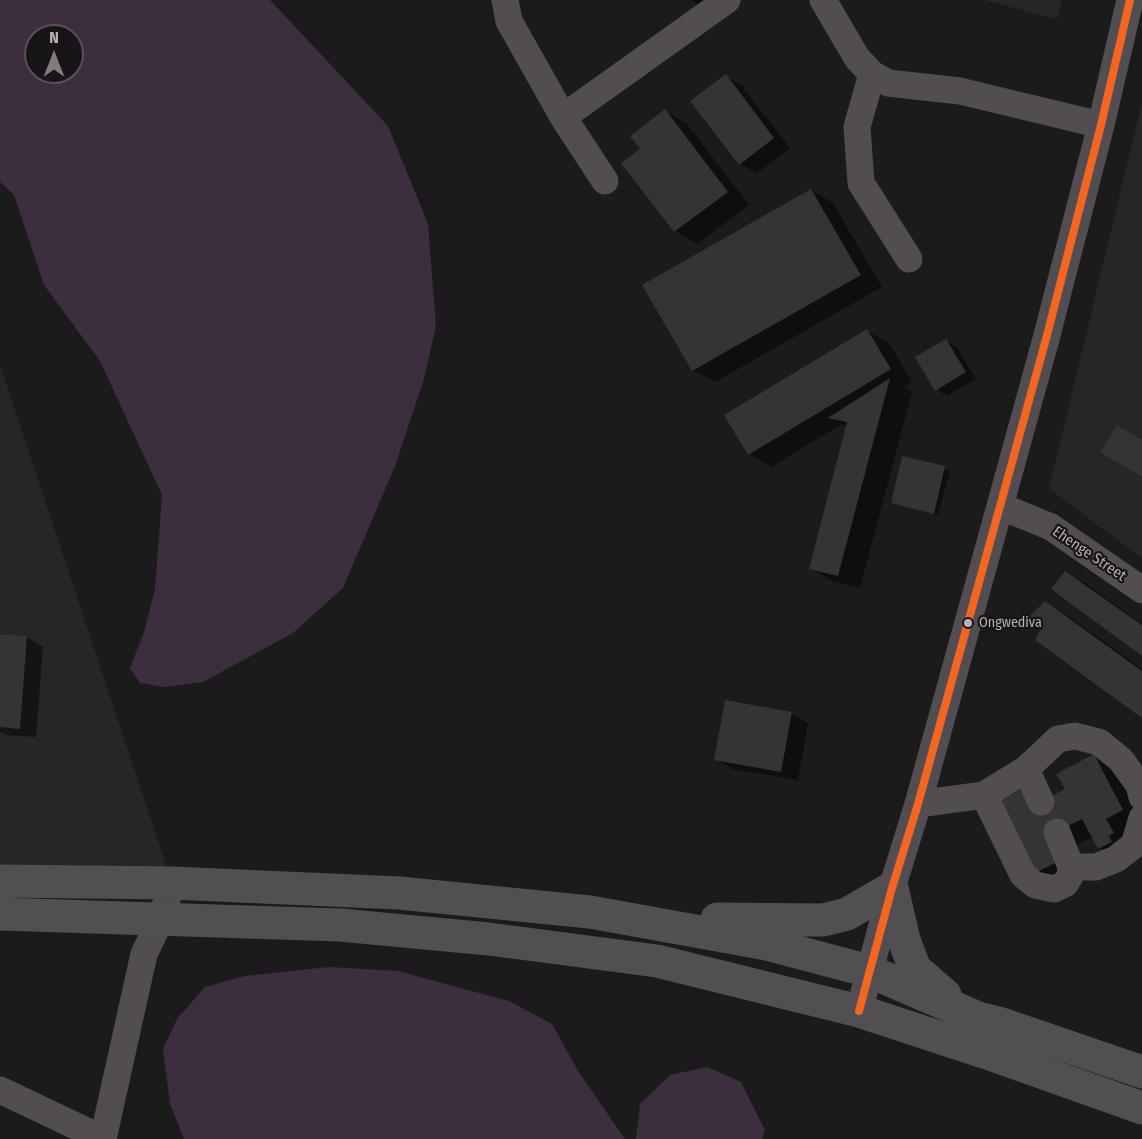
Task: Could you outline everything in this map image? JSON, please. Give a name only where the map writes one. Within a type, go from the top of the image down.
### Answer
[{"type":"main road","points":[[0,881],[172,883],[399,893],[590,912],[726,919],[823,920],[847,914],[892,888],[904,940],[915,969],[943,994],[1002,1024]]},
{"type":"main road","points":[[590,912],[767,944],[869,971],[978,1018],[1002,1024],[1142,1072]]},
{"type":"main road","points":[[0,914],[340,925],[489,939],[657,961],[859,1011],[1142,1108]]},
{"type":"street","points":[[505,0],[509,21],[563,117],[605,181]]},
{"type":"street","points":[[563,117],[727,0]]},
{"type":"street","points":[[823,0],[857,58],[873,74],[888,83],[960,91],[1101,125]]},
{"type":"street","points":[[859,1011],[1000,506],[1101,125],[1130,0]]},
{"type":"street","points":[[873,74],[857,127],[861,183],[909,258]]},
{"type":"street","name":"Ehenge Street","points":[[1000,506],[1051,527],[1142,590]]},
{"type":"street","points":[[918,804],[984,795],[1026,769],[1058,739],[1075,736],[1099,742],[1121,760],[1139,785],[1142,797]]},
{"type":"street","points":[[1026,769],[1041,802]]},
{"type":"street","points":[[984,795],[1023,874],[1035,885],[1054,889],[1065,884],[1070,876],[1071,867],[1057,832]]},
{"type":"street","points":[[1071,867],[1096,867],[1116,859],[1134,845],[1142,818]]},
{"type":"street","points":[[0,1090],[103,1139],[144,954],[161,920],[172,883]]},
{"type":"shaded area","points":[[0,0],[270,0],[388,126],[428,224],[436,326],[424,379],[395,466],[343,588],[293,633],[203,682],[165,687],[140,683],[130,668],[144,632],[155,589],[162,495],[100,361],[44,285],[14,195],[0,182]]},
{"type":"shaded area","points":[[984,0],[1062,0],[1057,19]]},
{"type":"shaded area","points":[[1142,102],[1142,558],[1049,489]]},
{"type":"shaded area","points":[[0,365],[172,883],[0,881]]},
{"type":"shaded area","points":[[329,967],[398,971],[509,1001],[552,1024],[578,1071],[625,1139],[184,1139],[170,1104],[163,1049],[177,1019],[205,987],[245,976]]},
{"type":"shaded area","points":[[707,1067],[741,1082],[765,1130],[762,1139],[636,1139],[640,1104],[670,1075]]},
{"type":"building","points":[[726,74],[774,138],[739,165],[690,101]]},
{"type":"building","points":[[665,109],[728,192],[674,232],[621,163],[640,149],[630,136]]},
{"type":"building","points":[[811,189],[861,275],[692,371],[642,285]]},
{"type":"building","points":[[867,329],[891,369],[748,455],[724,415]]},
{"type":"building","points":[[946,339],[966,372],[935,391],[915,357]]},
{"type":"building","points":[[890,378],[838,576],[809,569],[847,422],[828,418]]},
{"type":"building","points":[[1117,425],[1142,440],[1142,477],[1100,452]]},
{"type":"building","points":[[902,456],[945,466],[934,514],[891,503]]},
{"type":"building","points":[[1065,571],[1142,625],[1142,656],[1051,589]]},
{"type":"building","points":[[1045,601],[1142,671],[1142,718],[1035,640],[1042,627],[1030,616]]},
{"type":"building","points":[[0,634],[27,636],[20,729],[0,727]]},
{"type":"building","points":[[725,700],[792,712],[781,772],[714,760]]},
{"type":"building","points":[[1094,754],[1123,810],[1106,819],[1114,833],[1109,836],[1112,842],[1098,849],[1082,819],[1048,836],[1061,860],[1037,872],[997,794],[1017,784],[1030,807],[1065,789],[1056,774]]},
{"type":"transit line","points":[[859,1011],[1046,339],[1101,125],[1130,0]]},
{"type":"place","name":"Ongwediva","points":[[968,623]]}]
